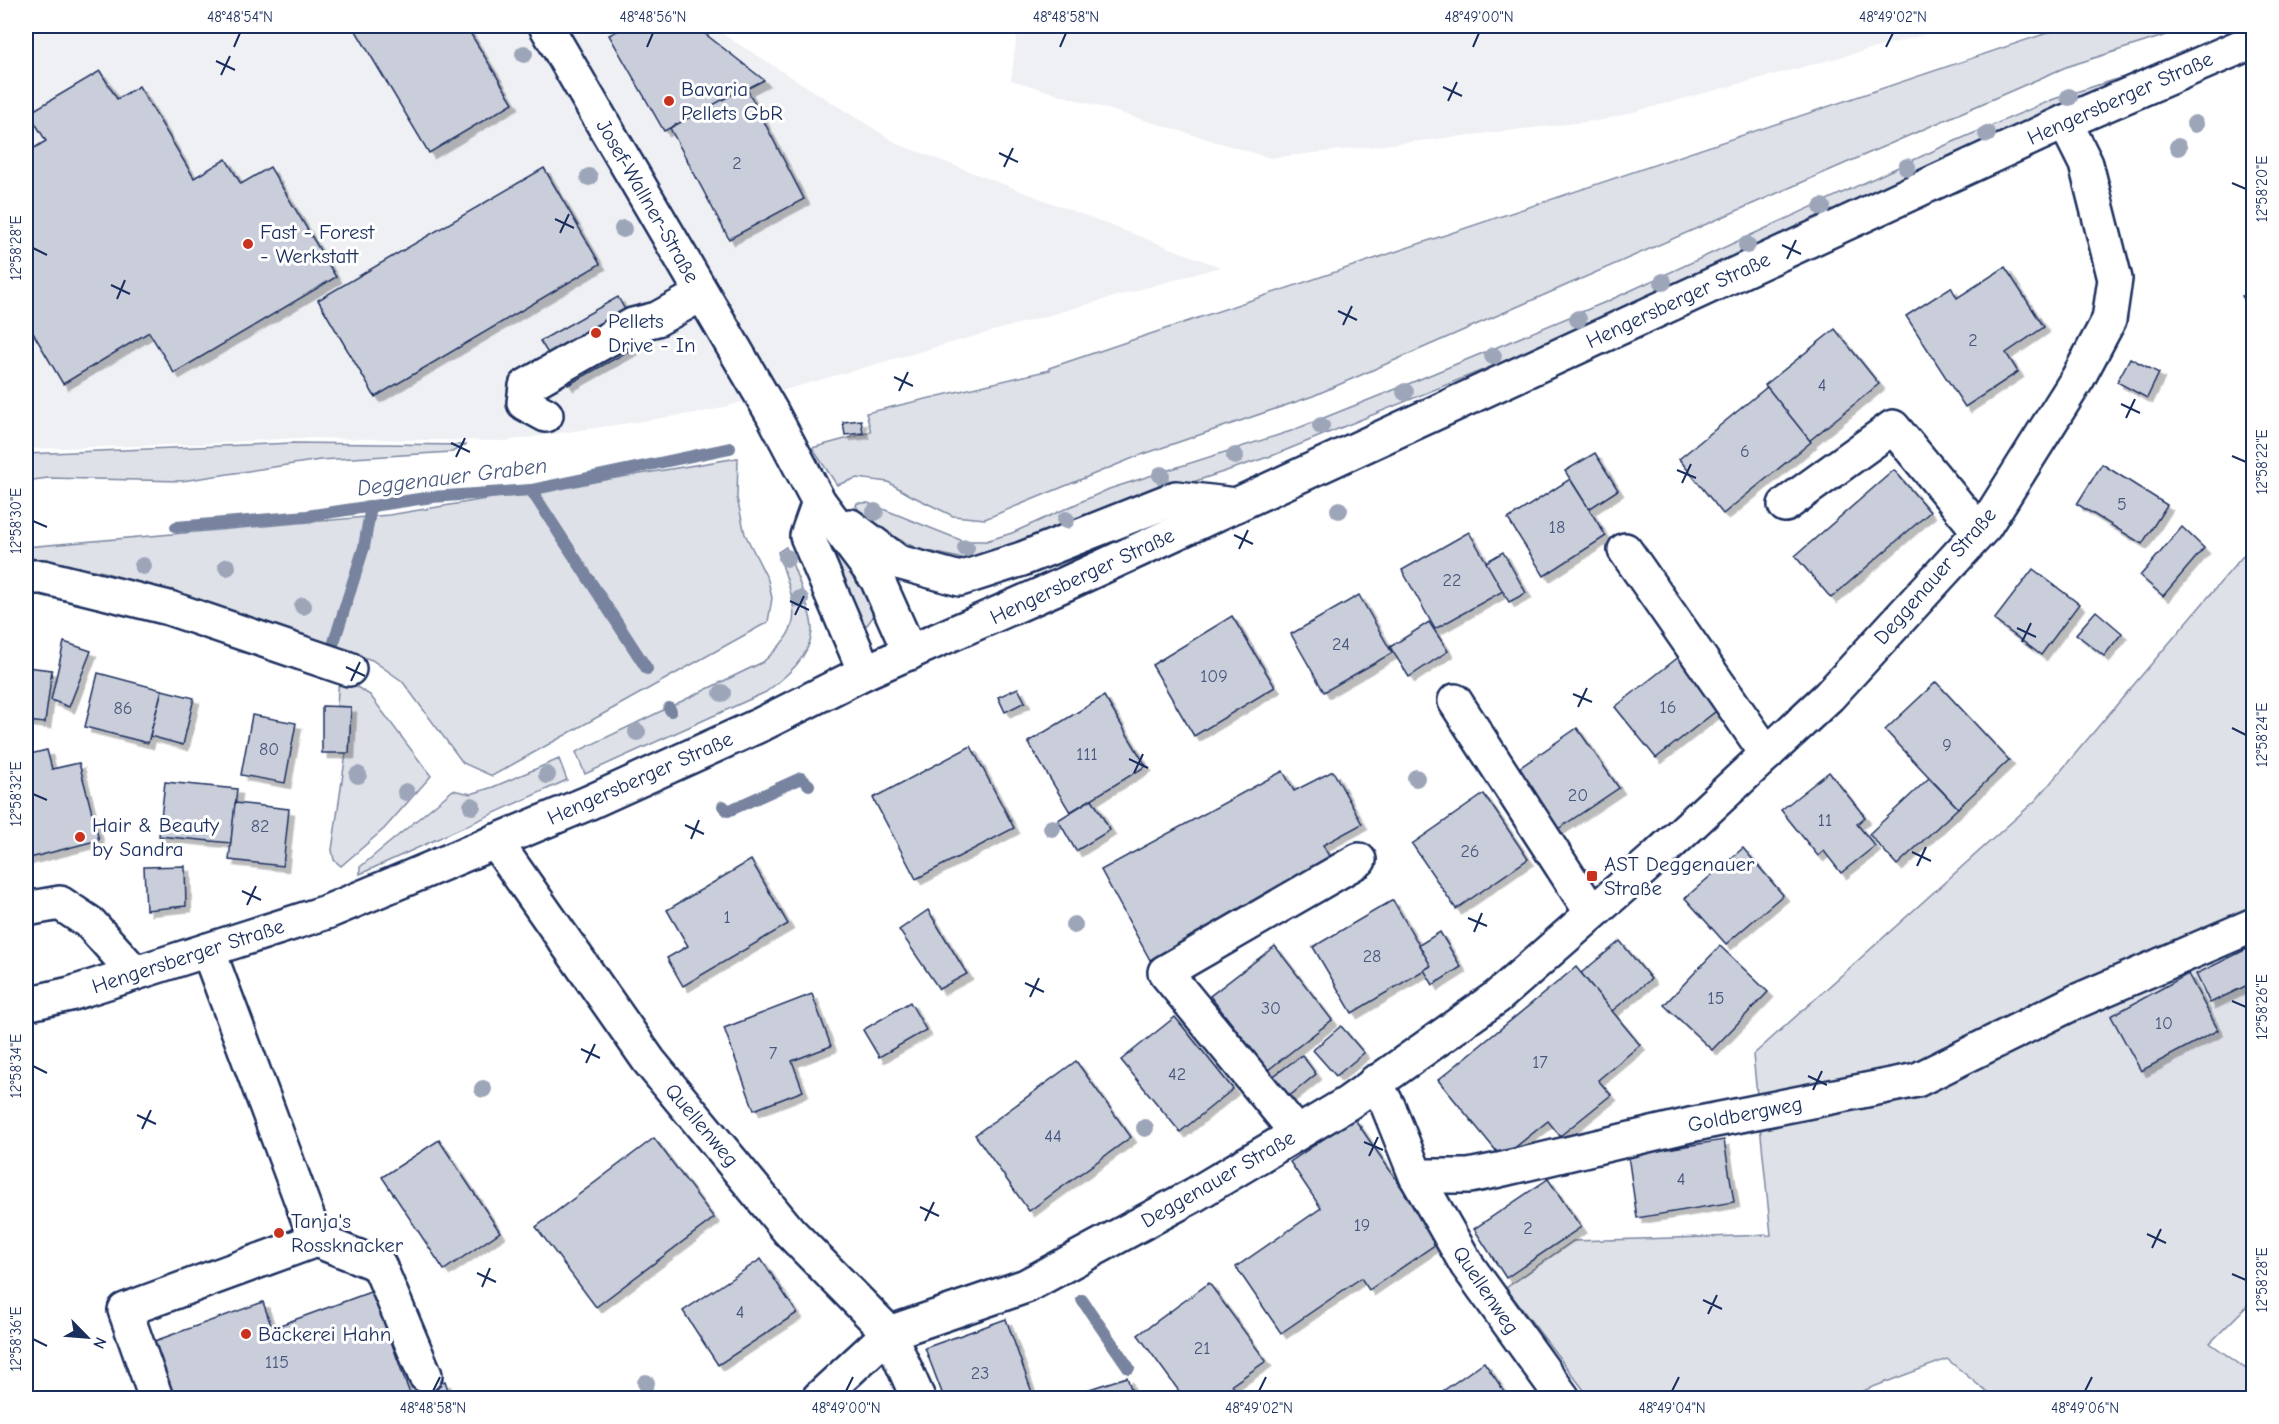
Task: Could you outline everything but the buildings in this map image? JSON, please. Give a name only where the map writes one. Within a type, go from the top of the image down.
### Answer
[{"type":"street","name":"Josef-Wallner-Straße","points":[[546,26],[772,413],[819,502],[877,579],[910,653]]},
{"type":"street","name":"Hengersberger Straße","points":[[26,1004],[70,994],[327,912],[588,803],[762,724],[865,672],[1065,584],[2065,122],[2253,41]]},
{"type":"street","name":"Deggenauer Straße","points":[[819,1398],[888,1333],[1026,1287],[1200,1192],[1348,1102],[1497,997],[1653,860],[1828,696],[1979,531],[2078,378],[2109,320],[2115,279],[2086,164],[2065,122]]},
{"type":"street","points":[[546,415],[524,403],[526,386],[633,325],[657,319],[702,294]]},
{"type":"street","points":[[1785,504],[1893,427],[1979,531]]},
{"type":"street","name":"Hengersberger Straße","points":[[819,502],[898,561],[960,579],[1022,559],[1176,498],[1236,505]]},
{"type":"street","points":[[819,502],[807,536],[865,672]]},
{"type":"street","points":[[1625,550],[1767,754]]},
{"type":"street","points":[[26,577],[43,577],[169,608],[349,669]]},
{"type":"street","points":[[1455,701],[1592,913]]},
{"type":"street","name":"Quellenweg","points":[[495,841],[649,1061],[789,1231],[888,1333],[918,1398]]},
{"type":"street","points":[[1297,1133],[1165,972],[1359,860]]},
{"type":"street","points":[[26,909],[60,903],[90,923],[135,973]]},
{"type":"street","name":"Goldbergweg","points":[[1416,1176],[1469,1176],[1690,1125],[1917,1080],[2075,1002],[2253,925]]},
{"type":"street","points":[[208,950],[251,1061],[315,1240]]},
{"type":"street","points":[[1375,1082],[1388,1106],[1416,1176]]},
{"type":"street","name":"Quellenweg","points":[[1416,1176],[1467,1265],[1563,1398]]},
{"type":"street","points":[[156,1398],[124,1310],[315,1240],[379,1265],[425,1374]]},
{"type":"shaded area","points":[[26,26],[710,26],[898,144],[1220,267],[710,411],[506,441],[297,438],[200,444],[26,449]]},
{"type":"shaded area","points":[[1018,26],[1958,26],[1603,120],[1270,158],[1011,80]]},
{"type":"shaded area","points":[[2068,26],[2195,26],[2066,67],[1313,396],[1138,456],[985,519],[953,516],[888,482],[857,478],[837,485],[812,448],[871,432],[866,413],[1050,370],[1049,368]]},
{"type":"shaded area","points":[[2120,78],[2121,84],[1549,343],[1274,455],[1115,508],[993,559],[959,558],[916,548],[867,523],[856,506],[857,503],[868,503],[963,541],[986,541],[1012,533],[1109,489],[1291,431],[1396,389],[1608,301],[1946,145],[2054,99]]},
{"type":"shaded area","points":[[293,443],[465,445],[452,452],[320,460],[182,481],[48,478],[26,481],[26,454]]},
{"type":"shaded area","points":[[738,458],[737,498],[745,534],[768,580],[772,598],[768,622],[492,776],[463,763],[402,681],[372,660],[104,572],[26,557],[26,547],[389,515]]},
{"type":"shaded area","points":[[821,525],[866,584],[873,617],[867,625],[862,624],[853,612]]},
{"type":"shaded area","points":[[2253,544],[2253,1300],[2210,1343],[2253,1374],[2253,1398],[1994,1398],[1947,1359],[1844,1398],[1590,1398],[1506,1288],[1573,1241],[1771,1235],[1753,1055],[2036,800]]},
{"type":"shaded area","points":[[786,547],[806,602],[812,631],[807,650],[795,666],[766,692],[585,774],[576,752],[763,662],[780,645],[790,630],[794,617],[792,599],[778,552]]},
{"type":"shaded area","points":[[339,676],[370,695],[431,776],[384,829],[341,866],[334,860],[332,850],[346,753],[349,753],[351,707],[337,706]]},
{"type":"shaded area","points":[[559,759],[567,780],[360,874],[360,867],[453,790],[471,794]]},
{"type":"waterway","name":"Deggenauer Graben","points":[[176,527],[307,516],[432,497],[531,490],[730,448]]},
{"type":"waterway","points":[[531,490],[647,669]]},
{"type":"waterway","points":[[334,642],[364,547],[371,506]]},
{"type":"waterway","points":[[723,806],[728,811],[801,778],[809,785]]},
{"type":"waterway","points":[[1082,1300],[1129,1368]]},
{"type":"place","name":"Bavaria Pellets GbR","points":[[669,101]]},
{"type":"place","name":"Fast - Forest - Werkstatt","points":[[248,244]]},
{"type":"place","name":"Pellets Drive - In","points":[[596,333]]},
{"type":"place","name":"Hair & Beauty by Sandra","points":[[80,837]]},
{"type":"place","name":"AST Deggenauer Straße","points":[[1592,876]]},
{"type":"place","name":"Tanja's Rossknacker","points":[[279,1233]]},
{"type":"place","name":"Bäckerei Hahn","points":[[246,1334]]}]
